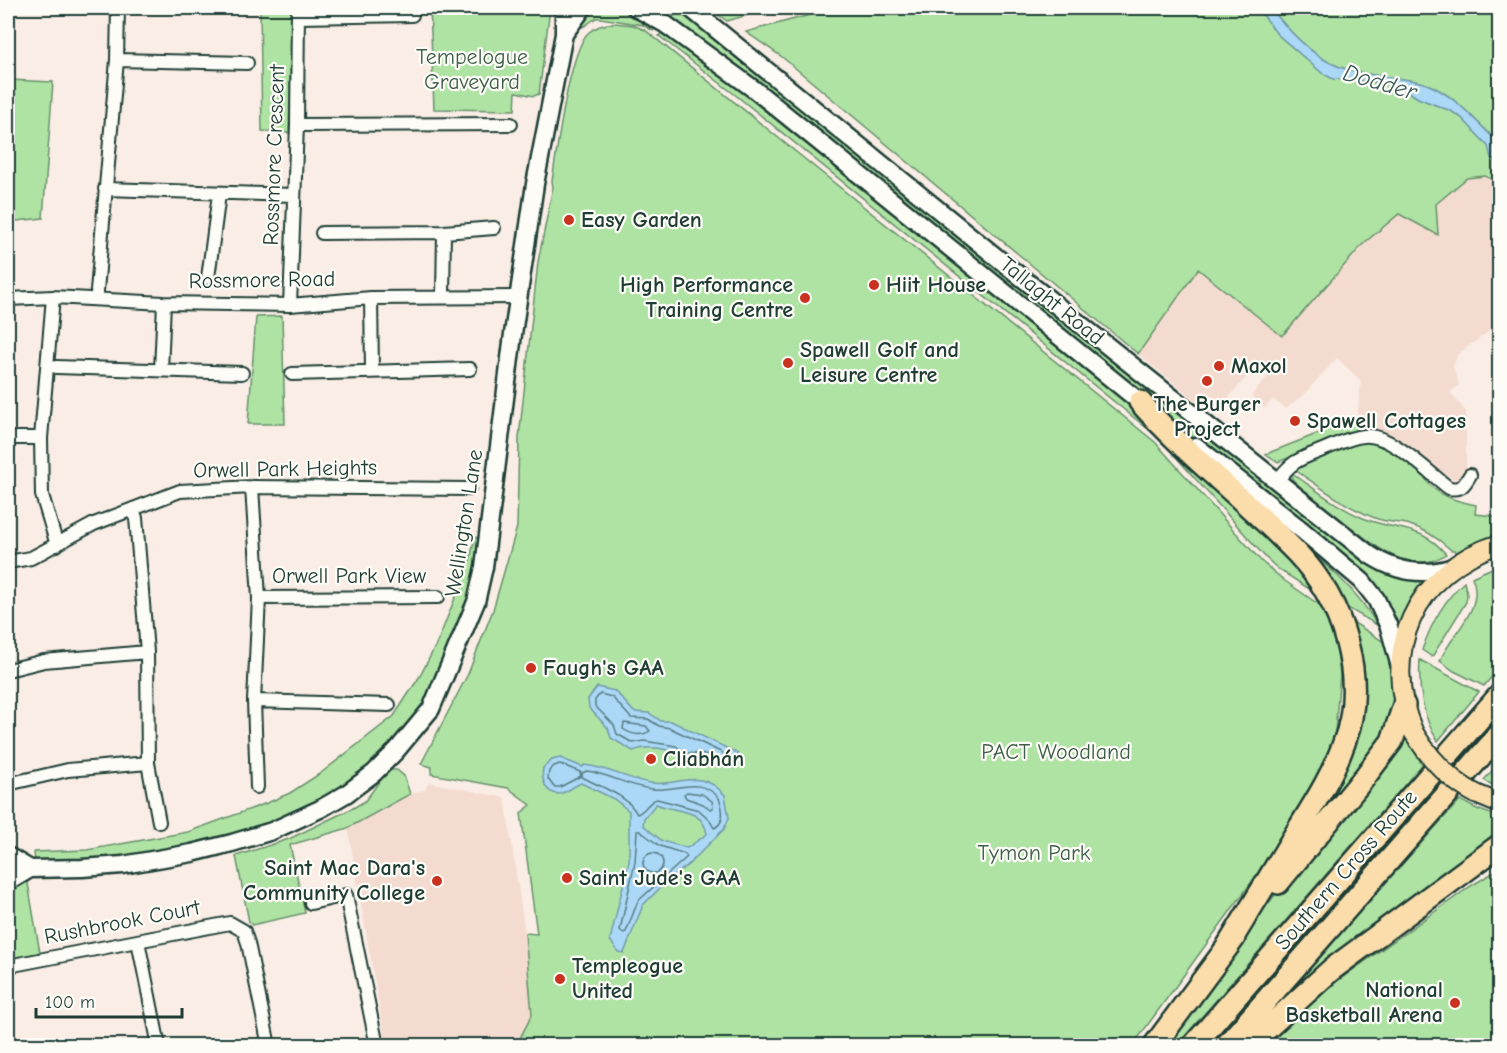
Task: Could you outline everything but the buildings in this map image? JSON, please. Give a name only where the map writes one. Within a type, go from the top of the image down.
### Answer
[{"type":"highway","points":[[1140,402],[1166,431],[1290,546],[1312,570],[1342,625],[1351,665],[1353,689],[1345,741],[1324,787],[1227,947]]},
{"type":"highway","name":"Southern Cross Route","points":[[1193,1046],[1500,695]]},
{"type":"highway","points":[[1154,1046],[1227,947],[1365,778],[1392,741],[1404,705]]},
{"type":"highway","points":[[1226,1046],[1500,734]]},
{"type":"highway","points":[[1248,1046],[1331,970],[1500,845]]},
{"type":"highway","points":[[1395,922],[1437,900],[1500,859]]},
{"type":"highway","points":[[1256,1046],[1291,1005]]},
{"type":"main road","name":"Wellington Lane","points":[[8,882],[30,870],[123,865],[192,853],[272,831],[320,809],[346,794],[374,773],[413,732],[431,709],[479,590],[488,544],[518,297],[535,184],[564,34],[564,8]]},
{"type":"main road","name":"Wellington Lane","points":[[564,34],[583,8]]},
{"type":"main road","name":"Tallaght Road","points":[[636,8],[665,24],[755,90],[1362,581],[1376,599],[1389,627],[1399,663]]},
{"type":"main road","name":"Tallaght Road","points":[[690,8],[1276,482],[1382,563],[1419,573],[1454,567]]},
{"type":"main road","points":[[1500,544],[1470,556],[1434,582],[1421,599],[1404,638],[1399,663],[1404,705],[1414,733],[1423,748],[1455,782],[1500,804]]},
{"type":"main road","points":[[8,856],[30,870]]},
{"type":"street","points":[[97,291],[117,60],[118,8]]},
{"type":"street","points":[[298,12],[406,13]]},
{"type":"street","name":"Rossmore Crescent","points":[[290,305],[297,125],[298,12]]},
{"type":"street","points":[[117,60],[247,63]]},
{"type":"street","points":[[297,125],[511,123]]},
{"type":"street","points":[[105,189],[293,195]]},
{"type":"street","points":[[208,278],[219,194]]},
{"type":"street","points":[[322,232],[444,232],[494,228]]},
{"type":"street","points":[[443,296],[444,232]]},
{"type":"street","points":[[53,297],[41,438],[42,495],[57,545]]},
{"type":"street","name":"Rossmore Road","points":[[8,299],[53,297],[164,303],[290,305],[371,298],[518,297]]},
{"type":"street","points":[[371,298],[372,370]]},
{"type":"street","points":[[161,370],[164,303]]},
{"type":"street","points":[[56,367],[242,373]]},
{"type":"street","points":[[292,374],[470,369]]},
{"type":"street","points":[[1276,482],[1296,460],[1364,435],[1375,436],[1392,444],[1449,488],[1462,488],[1470,475]]},
{"type":"street","points":[[8,438],[41,438]]},
{"type":"street","name":"Orwell Park Heights","points":[[8,562],[32,558],[94,524],[180,492],[252,487],[469,489]]},
{"type":"street","name":"Orwell Park View","points":[[252,487],[259,598],[254,701],[257,787]]},
{"type":"street","points":[[133,509],[136,518],[147,652],[148,763],[159,822]]},
{"type":"street","name":"Orwell Park View","points":[[259,598],[438,597]]},
{"type":"street","points":[[8,670],[44,661],[147,652]]},
{"type":"street","points":[[254,701],[389,705]]},
{"type":"street","points":[[8,784],[68,770],[148,763]]},
{"type":"street","points":[[311,903],[346,896],[377,1046]]},
{"type":"street","name":"Rushbrook Court","points":[[8,966],[230,923],[244,931],[248,943],[269,1046]]},
{"type":"street","points":[[138,941],[159,1046]]},
{"type":"shaded area","points":[[1485,176],[1499,183],[1499,306],[1489,331],[1458,354],[1453,366],[1459,385],[1450,392],[1466,412],[1466,474],[1463,477],[1456,480],[1446,475],[1387,433],[1375,429],[1358,428],[1361,381],[1337,358],[1304,394],[1286,409],[1273,399],[1265,408],[1251,396],[1270,374],[1258,363],[1214,415],[1138,354],[1199,268],[1364,243],[1399,214],[1438,235],[1436,204],[1467,178]]},
{"type":"shaded area","name":"Saint Mac Dara's Community College","points":[[429,782],[505,798],[525,933],[532,1015],[521,1036],[522,1045],[386,1045],[348,829],[410,794],[425,790]]},
{"type":"green space","points":[[260,8],[292,8],[289,133],[262,131]]},
{"type":"green space","name":"Tempelogue Graveyard","points":[[430,8],[550,8],[539,94],[534,96],[516,92],[515,110],[434,109]]},
{"type":"green space","points":[[594,8],[611,8],[626,12],[655,28],[653,31],[643,25],[601,18],[596,18],[583,27],[577,24]]},
{"type":"green space","points":[[709,8],[773,8],[727,21]]},
{"type":"green space","points":[[836,8],[965,8],[971,12],[977,8],[1258,8],[1277,34],[1322,73],[1333,79],[1369,81],[1401,87],[1418,98],[1451,111],[1462,118],[1488,146],[1496,162],[1499,163],[1499,183],[1485,176],[1467,178],[1436,204],[1438,235],[1399,214],[1364,243],[1282,336],[1198,269],[1138,354],[782,57],[746,32]]},
{"type":"green space","points":[[1271,8],[1499,8],[1499,143],[1458,103],[1429,85],[1357,72],[1326,61],[1300,41]]},
{"type":"green space","points":[[680,9],[1363,562],[1393,577],[1418,582],[1427,581],[1399,630],[1385,601],[1203,446],[759,86],[671,19]]},
{"type":"green space","points":[[614,23],[633,25],[645,30],[1155,442],[1262,562],[1321,606],[1335,639],[1340,674],[1335,731],[1328,756],[1312,788],[1261,869],[1133,1045],[522,1045],[521,1036],[532,1015],[525,933],[537,934],[521,813],[531,805],[508,788],[431,774],[432,767],[421,764],[468,674],[493,610],[517,527],[519,438],[538,262],[553,187],[552,181],[565,103],[581,44],[588,33],[594,29]]},
{"type":"green space","points":[[662,33],[742,92],[1140,414],[1266,534],[1290,560],[1311,590],[1278,569],[1266,558],[1159,438],[738,97],[659,36]]},
{"type":"green space","points":[[8,80],[53,82],[43,218],[8,222]]},
{"type":"green space","points":[[282,316],[285,424],[248,424],[256,317]]},
{"type":"green space","points":[[1357,418],[1358,428],[1355,431],[1278,462],[1266,454]]},
{"type":"green space","points":[[1367,441],[1402,458],[1432,487],[1447,497],[1476,505],[1475,514],[1494,516],[1499,514],[1499,535],[1457,554],[1455,550],[1451,550],[1420,528],[1379,519],[1354,508],[1295,470],[1299,465],[1354,442]]},
{"type":"green space","points":[[1292,473],[1353,514],[1417,533],[1436,544],[1446,554],[1433,560],[1419,562],[1406,561],[1393,556],[1369,541],[1299,486],[1292,479]]},
{"type":"green space","points":[[1265,515],[1341,579],[1367,608],[1377,625],[1341,604]]},
{"type":"green space","points":[[475,537],[481,539],[469,595],[429,695],[417,715],[386,751],[349,783],[310,806],[266,824],[220,838],[125,855],[35,861],[34,852],[87,850],[188,832],[290,793],[321,773],[394,716],[420,676],[438,641],[470,560]]},
{"type":"green space","points":[[1499,565],[1499,668],[1484,686],[1440,661],[1471,610],[1475,589],[1472,577]]},
{"type":"green space","points":[[1464,582],[1466,602],[1432,657],[1422,650],[1429,631],[1438,613]]},
{"type":"green space","points":[[1348,619],[1384,642],[1392,685],[1390,728],[1311,836],[1314,815],[1341,769],[1349,627],[1354,628]]},
{"type":"green space","points":[[1420,660],[1479,692],[1438,741],[1425,713],[1420,681]]},
{"type":"green space","points":[[1405,735],[1422,765],[1177,1045],[1162,1046],[1267,905],[1384,768]]},
{"type":"green space","points":[[1499,763],[1499,789],[1484,780]]},
{"type":"green space","points":[[388,770],[397,770],[404,776],[410,794],[348,828],[290,845],[305,913],[252,925],[249,922],[236,856],[289,839],[355,807],[365,801]]},
{"type":"green space","points":[[1460,800],[1499,817],[1499,839],[1275,1009],[1395,872]]},
{"type":"green space","points":[[1499,869],[1499,1045],[1262,1046],[1301,1007],[1471,886]]},
{"type":"green space","points":[[27,878],[40,953],[12,958],[8,955],[8,887]]},
{"type":"water","name":"Dodder","points":[[1258,8],[1271,8],[1292,32],[1326,61],[1349,70],[1420,82],[1449,96],[1499,143],[1499,163],[1491,158],[1488,146],[1462,118],[1451,111],[1418,98],[1401,87],[1369,81],[1333,79],[1322,73],[1277,34]]},
{"type":"water","points":[[597,687],[615,691],[634,712],[649,713],[661,721],[671,721],[737,753],[743,761],[735,768],[699,760],[682,759],[672,752],[659,748],[633,751],[611,738],[608,728],[589,708],[588,699]]},
{"type":"water","points":[[560,758],[583,767],[584,765],[593,766],[651,783],[706,781],[716,786],[725,795],[729,818],[724,829],[643,905],[624,953],[618,952],[610,940],[629,861],[629,811],[614,799],[581,783],[559,794],[550,791],[543,781],[543,768],[552,760]],"holes":[[[656,804],[694,815],[700,819],[707,834],[687,848],[662,841],[643,825],[644,818]]]},
{"type":"place","name":"Easy Garden","points":[[569,220]]},
{"type":"place","name":"Hiit House","points":[[874,285]]},
{"type":"place","name":"High Performance Training Centre","points":[[805,298]]},
{"type":"place","name":"Spawell Golf and Leisure Centre","points":[[788,363]]},
{"type":"place","name":"Maxol","points":[[1219,366]]},
{"type":"place","name":"The Burger Project","points":[[1207,381]]},
{"type":"place","name":"Spawell Cottages","points":[[1295,421]]},
{"type":"place","name":"Faugh's GAA","points":[[531,668]]},
{"type":"place","name":"Cliabhán","points":[[651,759]]},
{"type":"place","name":"Saint Jude's GAA","points":[[567,878]]},
{"type":"place","name":"Saint Mac Dara's Community College","points":[[437,881]]},
{"type":"place","name":"Templeogue United","points":[[560,979]]},
{"type":"place","name":"National Basketball Arena","points":[[1455,1003]]},
{"type":"park label","name":"PACT Woodland","points":[[1056,752]]},
{"type":"park label","name":"Tymon Park","points":[[1034,853]]}]
